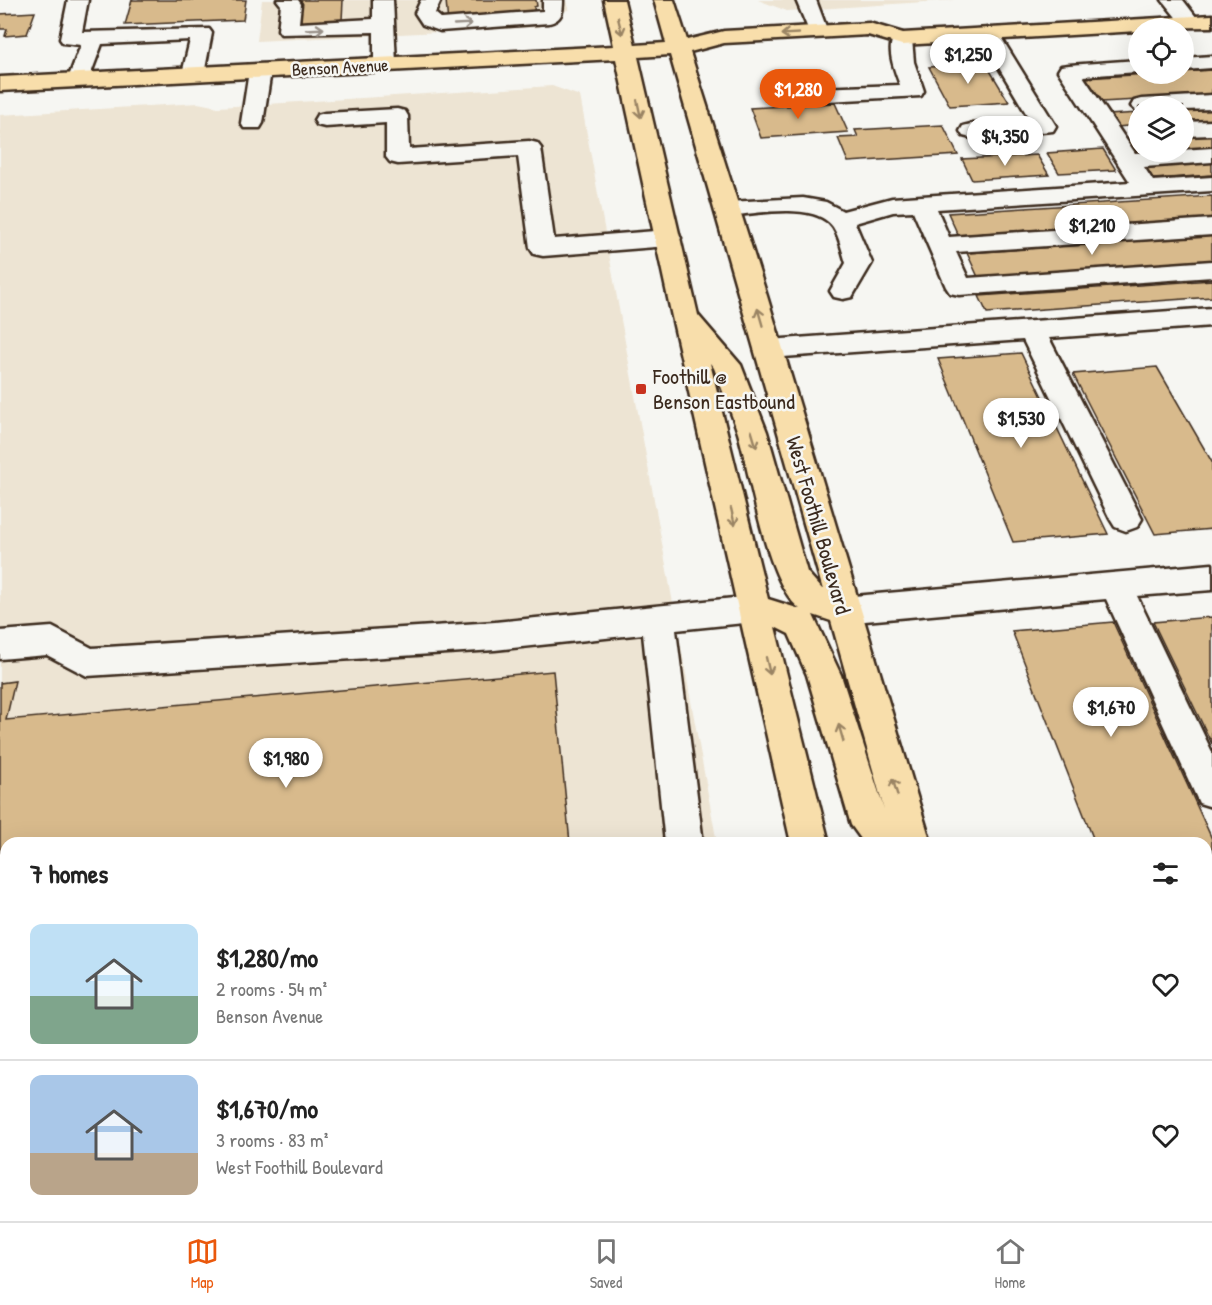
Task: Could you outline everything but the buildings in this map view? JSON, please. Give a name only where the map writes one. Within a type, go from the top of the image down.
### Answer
[{"type":"main road","points":[[614,0],[685,317],[809,837]]},
{"type":"main road","name":"West Foothill Boulevard","points":[[664,0],[728,209],[910,837]]},
{"type":"main road","name":"Benson Avenue","points":[[1194,22],[1212,21]]},
{"type":"main road","name":"Benson Avenue","points":[[864,50],[876,50],[903,39],[1128,26]]},
{"type":"main road","name":"Benson Avenue","points":[[0,84],[626,52],[679,48],[724,37],[869,29],[903,39]]},
{"type":"main road","name":"Benson Avenue","points":[[679,48],[741,57]]},
{"type":"main road","points":[[685,317],[728,365],[752,432],[791,572],[800,592],[822,606],[843,610]]},
{"type":"main road","points":[[754,609],[782,615],[802,625],[824,675],[864,813],[882,837]]},
{"type":"street","points":[[78,0],[70,39],[202,33],[193,74]]},
{"type":"street","points":[[287,0],[291,4],[288,30],[385,25]]},
{"type":"street","points":[[383,0],[385,64]]},
{"type":"street","points":[[431,0],[425,13],[429,21],[440,25],[549,17],[553,12],[553,0]]},
{"type":"street","points":[[806,0],[818,32]]},
{"type":"street","points":[[1172,0],[1187,18]]},
{"type":"street","points":[[971,131],[1045,126],[989,34]]},
{"type":"street","points":[[79,79],[94,38]]},
{"type":"street","points":[[789,96],[913,91],[903,62],[903,39]]},
{"type":"street","points":[[1194,63],[1212,62]]},
{"type":"street","points":[[1128,67],[1069,71],[1128,161]]},
{"type":"street","points":[[252,123],[260,71]]},
{"type":"street","points":[[1194,103],[1212,102]]},
{"type":"street","points":[[1095,110],[1128,108]]},
{"type":"street","points":[[325,120],[397,116],[398,157],[529,148],[543,248],[668,238]]},
{"type":"street","points":[[1194,129],[1212,128]]},
{"type":"street","points":[[1111,134],[1128,133]]},
{"type":"street","points":[[1194,156],[1212,155]]},
{"type":"street","points":[[1129,162],[1146,189]]},
{"type":"street","points":[[840,219],[892,205],[1212,184]]},
{"type":"street","points":[[922,203],[958,287],[1212,269]]},
{"type":"street","points":[[728,209],[800,204],[825,210],[840,219],[849,235],[859,263],[843,291]]},
{"type":"street","points":[[940,245],[1212,227]]},
{"type":"street","points":[[769,349],[1212,317]]},
{"type":"street","points":[[1032,330],[1126,519]]},
{"type":"street","points":[[843,610],[1212,577]]},
{"type":"street","points":[[1116,586],[1212,791]]},
{"type":"street","points":[[0,645],[52,641],[87,662],[495,636],[754,609]]},
{"type":"street","points":[[658,619],[683,837]]},
{"type":"shaded area","points":[[262,0],[567,0],[569,9],[540,27],[257,41]]},
{"type":"shaded area","points":[[758,0],[955,0],[787,11]]},
{"type":"shaded area","points":[[552,86],[580,96],[716,837],[0,837],[0,115],[198,103],[218,107]]},
{"type":"place","name":"Foothill @ Benson Eastbound","points":[[641,389]]}]
